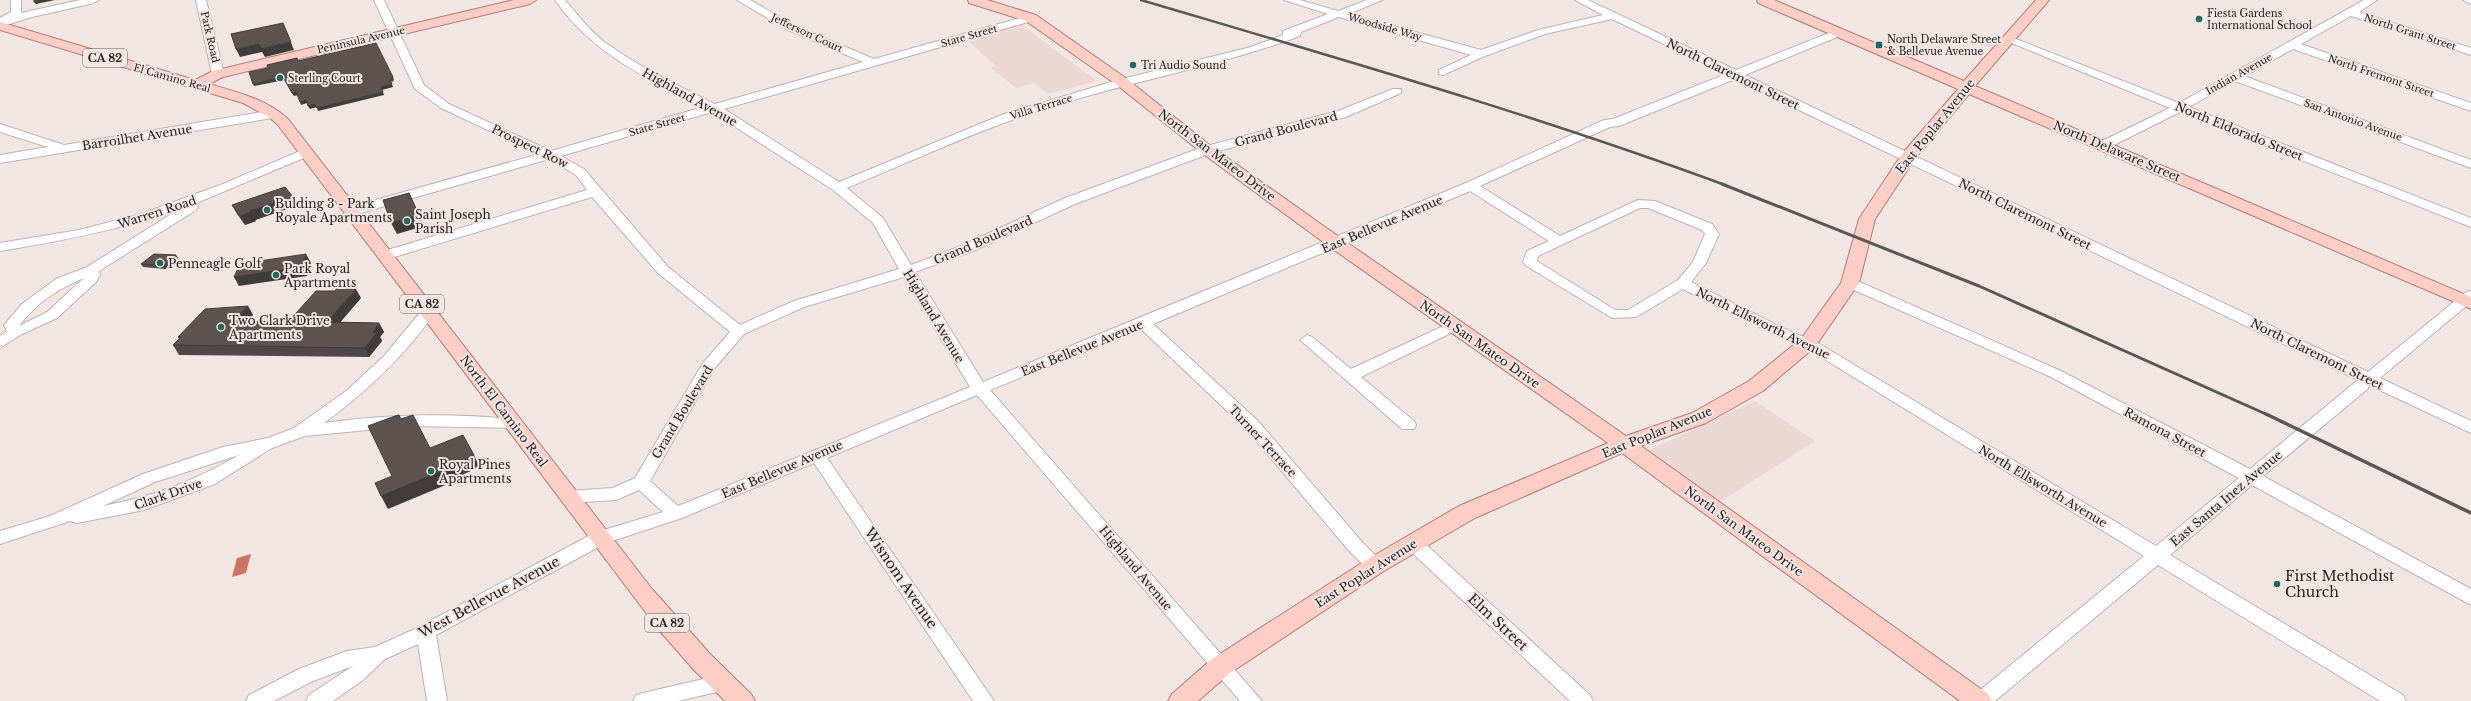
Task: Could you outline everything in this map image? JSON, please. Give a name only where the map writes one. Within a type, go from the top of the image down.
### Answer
[{"type":"main road","name":"Peninsula Avenue","points":[[195,85],[218,74],[530,0]]},
{"type":"main road","name":"North San Mateo Drive","points":[[974,0],[1031,18],[1122,82],[1207,150],[1336,243],[1624,444],[1980,701]]},
{"type":"main road","name":"North Delaware Street","points":[[1763,0],[2469,300]]},
{"type":"main road","name":"East Poplar Avenue","points":[[1181,701],[1221,666],[1376,565],[1467,512],[1624,444],[1699,418],[1756,386],[1808,343],[1850,283],[1867,218],[1908,157],[1966,86],[2043,0]]},
{"type":"main road","name":"El Camino Real","points":[[0,24],[248,100],[274,114]]},
{"type":"main road","name":"North El Camino Real","points":[[274,114],[291,131],[600,538],[687,649],[721,683],[742,701]]},
{"type":"street","points":[[0,24],[16,13],[16,0]]},
{"type":"street","points":[[0,24],[29,14],[94,0]]},
{"type":"street","name":"Park Road","points":[[201,0],[218,74]]},
{"type":"street","name":"Prospect Row","points":[[379,0],[419,87],[445,106],[551,154],[580,172],[595,192],[663,270],[739,331]]},
{"type":"street","name":"Highland Avenue","points":[[560,0],[579,24],[605,48],[647,74],[714,108],[838,187],[878,221],[971,378],[1252,701]]},
{"type":"street","name":"Jefferson Court","points":[[742,0],[790,27],[874,63]]},
{"type":"street","name":"Woodside Way","points":[[1289,0],[1481,54]]},
{"type":"street","name":"Villa Terrace","points":[[838,187],[1008,117],[1122,82],[1252,49],[1284,39],[1296,32],[1337,14],[1377,0]]},
{"type":"street","name":"North Claremont Street","points":[[1580,0],[2471,428]]},
{"type":"street","name":"Indian Avenue","points":[[2104,145],[2179,108],[2372,0]]},
{"type":"street","name":"North Grant Street","points":[[2350,12],[2471,52]]},
{"type":"street","points":[[1442,72],[1481,54],[1542,32],[1613,16]]},
{"type":"street","name":"State Street","points":[[352,211],[1031,18]]},
{"type":"street","name":"East Bellevue Avenue","points":[[600,538],[676,514],[980,388],[1143,323],[1471,186],[1560,146],[1568,146],[1614,126],[1614,124],[1838,33]]},
{"type":"street","name":"North Eldorado Street","points":[[2007,39],[2471,223]]},
{"type":"street","name":"North Fremont Street","points":[[2292,45],[2471,107]]},
{"type":"street","name":"San Antonio Avenue","points":[[2235,77],[2471,164]]},
{"type":"street","name":"Grand Boulevard","points":[[641,482],[708,366],[739,331],[799,304],[907,271],[966,248],[1070,201],[1207,150],[1342,114],[1397,91]]},
{"type":"street","name":"Barroilhet Avenue","points":[[0,159],[274,114]]},
{"type":"street","points":[[0,128],[65,149]]},
{"type":"street","name":"Warren Road","points":[[0,247],[99,230],[200,198],[307,152]]},
{"type":"street","points":[[1471,186],[1557,240]]},
{"type":"street","points":[[386,255],[595,192]]},
{"type":"street","points":[[116,253],[189,209],[200,198]]},
{"type":"street","points":[[1638,204],[1650,204],[1706,227],[1712,234],[1699,263],[1682,283],[1631,314],[1612,314],[1530,262],[1532,254],[1557,240],[1638,204]]},
{"type":"street","points":[[15,332],[11,325],[27,307],[62,282],[92,270],[129,243],[130,237],[128,233],[118,230],[99,230]]},
{"type":"street","points":[[0,343],[15,332],[43,321],[65,305],[91,279],[93,275],[92,270]]},
{"type":"street","name":"North Ellsworth Avenue","points":[[1682,283],[1786,335],[1808,343],[2396,701]]},
{"type":"street","name":"Ramona Street","points":[[1850,283],[2056,374],[2251,477],[2471,598]]},
{"type":"street","name":"East Santa Inez Avenue","points":[[1980,701],[2369,380],[2469,300]]},
{"type":"street","name":"Clark Drive","points":[[300,432],[352,395],[389,359],[428,312]]},
{"type":"street","name":"Turner Terrace","points":[[1143,323],[1252,425],[1357,548],[1376,565]]},
{"type":"street","points":[[1350,376],[1454,326]]},
{"type":"street","points":[[1307,340],[1408,425]]},
{"type":"street","name":"Clark Drive","points":[[0,538],[56,520],[150,478],[229,451],[271,443],[300,432],[394,419],[455,420],[513,424]]},
{"type":"street","name":"Clark Drive","points":[[56,520],[144,504],[209,480],[271,443]]},
{"type":"street","name":"Wisnom Avenue","points":[[817,455],[984,701]]},
{"type":"street","points":[[568,496],[616,494],[641,482],[676,514]]},
{"type":"street","name":"West Bellevue Avenue","points":[[256,701],[306,675],[347,659],[378,654],[426,632],[600,538]]},
{"type":"street","name":"Elm Street","points":[[1413,543],[1582,701]]},
{"type":"street","points":[[426,632],[438,701]]},
{"type":"street","name":"West Bellevue Avenue","points":[[316,701],[342,686],[360,672],[378,654]]},
{"type":"street","points":[[643,701],[721,683]]},
{"type":"shaded area","points":[[1023,26],[1097,81],[1048,94],[1034,83],[1016,88],[991,68],[996,66],[966,39]]},
{"type":"shaded area","points":[[1755,401],[1815,441],[1720,502],[1649,450]]},
{"type":"shaded area","points":[[251,554],[246,573],[232,577],[237,558]]},
{"type":"building","points":[[283,23],[291,42],[261,49],[259,44],[236,49],[231,34]]},
{"type":"building","name":"Sterling Court","points":[[376,43],[393,77],[390,80],[392,84],[381,87],[383,92],[317,108],[315,104],[308,106],[306,100],[300,102],[296,92],[292,93],[283,77],[253,84],[249,72],[268,68],[267,65],[297,58],[298,61]]},
{"type":"building","points":[[285,187],[294,198],[250,211],[251,212],[240,216],[232,205]]},
{"type":"building","points":[[409,193],[419,215],[391,223],[383,200]]},
{"type":"building","points":[[154,254],[176,255],[164,266],[141,264]]},
{"type":"building","points":[[306,254],[302,267],[234,277],[240,264]]},
{"type":"building","name":"Two Clark Drive Apartments","points":[[337,288],[356,289],[327,322],[379,323],[373,332],[377,332],[365,348],[173,345],[181,337],[178,337],[205,309],[248,306],[233,321],[288,322],[316,291],[335,291]]},
{"type":"building","name":"Royal Pines Apartments","points":[[399,415],[401,419],[413,415],[430,448],[463,435],[474,455],[458,461],[454,466],[381,496],[375,483],[392,476],[368,426]]},
{"type":"railway","points":[[1141,0],[1361,65],[1508,111],[1580,134],[1725,185]]},
{"type":"railway","points":[[1722,184],[1979,286],[2268,415]]},
{"type":"railway","points":[[2266,414],[2471,513]]},
{"type":"place","name":"Fiesta Gardens International School","points":[[2199,19]]},
{"type":"place","name":"North Delaware Street & Bellevue Avenue","points":[[1879,45]]},
{"type":"place","name":"Tri Audio Sound","points":[[1133,65]]},
{"type":"place","name":"Sterling Court","points":[[280,78]]},
{"type":"place","name":"Bulding 3 - Park Royale Apartments","points":[[267,210]]},
{"type":"place","name":"Saint Joseph Parish","points":[[407,221]]},
{"type":"place","name":"Penneagle Golf","points":[[160,263]]},
{"type":"place","name":"Park Royal Apartments","points":[[276,275]]},
{"type":"place","name":"Two Clark Drive Apartments","points":[[221,327]]},
{"type":"place","name":"Royal Pines Apartments","points":[[431,471]]},
{"type":"place","name":"First Methodist Church","points":[[2277,584]]}]
